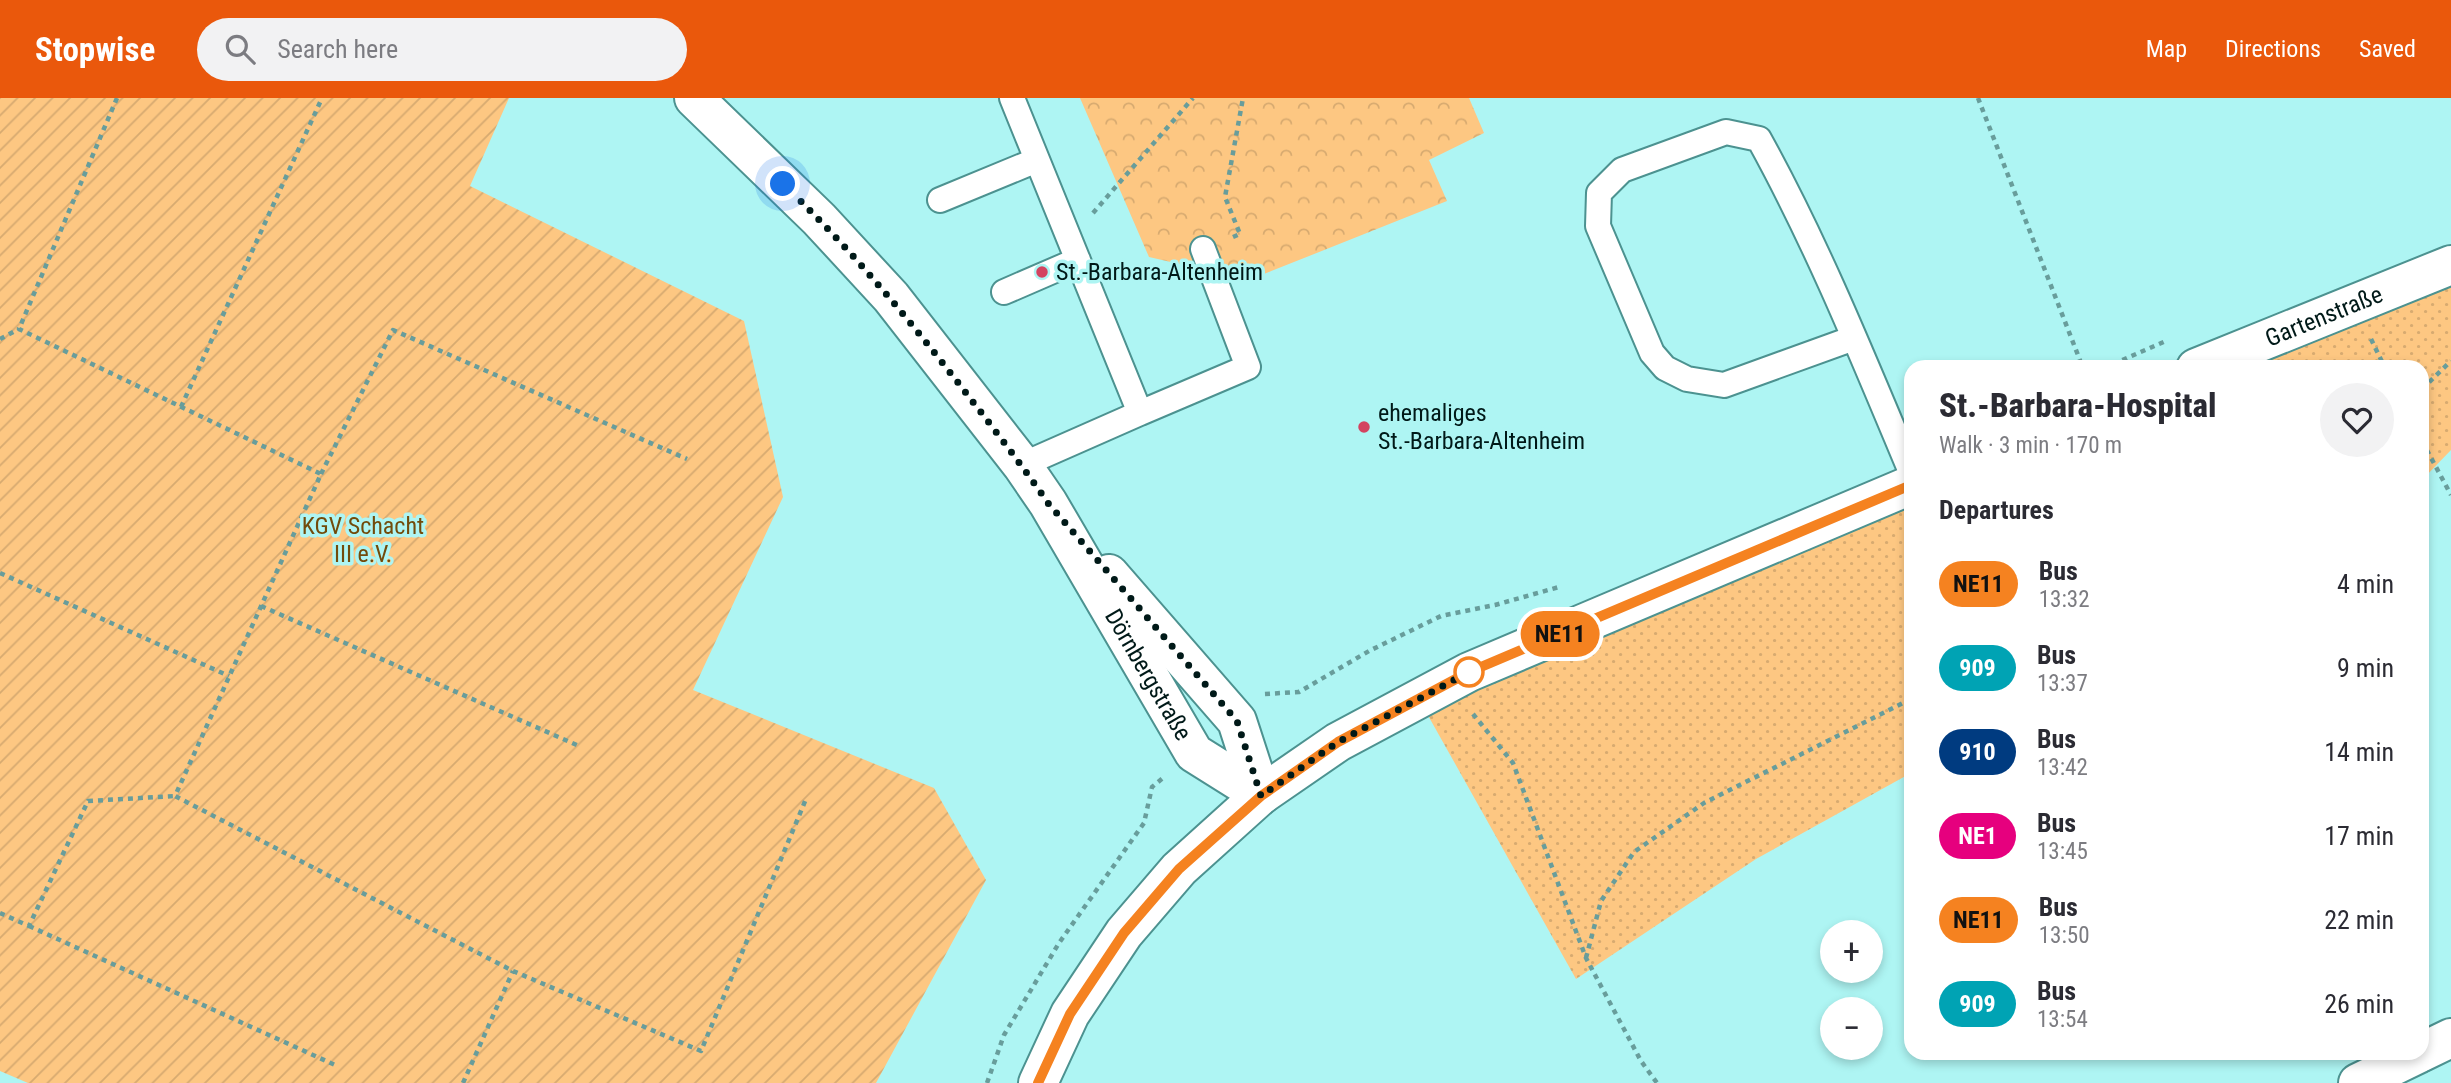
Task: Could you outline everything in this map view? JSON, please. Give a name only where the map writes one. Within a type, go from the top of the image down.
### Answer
[{"type":"street","name":"Dörnbergstraße","points":[[694,98],[819,219],[891,297],[1022,465],[1048,503],[1194,753],[1261,796]]},
{"type":"street","name":"Gartenstraße","points":[[2216,360],[2451,265]]},
{"type":"street","points":[[1038,1083],[1070,1014],[1124,933],[1179,869],[1261,796],[1338,742],[1469,672],[1904,488]]},
{"type":"street","name":"Dörnbergstraße","points":[[1048,503],[1237,721],[1261,796]]},
{"type":"street","points":[[2429,1049],[2451,1038]]},
{"type":"street","points":[[2358,1083],[2406,1060]]},
{"type":"lane","points":[[1012,98],[1140,413]]},
{"type":"lane","points":[[1854,338],[1724,385],[1687,379],[1665,368],[1652,353],[1598,226],[1599,193],[1622,170],[1726,132],[1759,139],[1782,181],[1854,338],[1904,456]]},
{"type":"lane","points":[[940,201],[1037,160]]},
{"type":"lane","points":[[1022,465],[1248,367],[1203,249]]},
{"type":"lane","points":[[1004,292],[1074,250]]},
{"type":"path","points":[[0,339],[19,329],[117,98]]},
{"type":"path","points":[[181,407],[322,98]]},
{"type":"path","points":[[1074,250],[1193,98]]},
{"type":"path","points":[[1203,249],[1240,234],[1225,197],[1243,98]]},
{"type":"path","points":[[1978,98],[2079,360]]},
{"type":"path","points":[[19,329],[321,474]]},
{"type":"path","points":[[175,796],[321,474],[393,330],[687,459]]},
{"type":"path","points":[[2429,382],[2451,361]]},
{"type":"path","points":[[2429,454],[2451,495]]},
{"type":"path","points":[[0,573],[229,676]]},
{"type":"path","points":[[261,606],[579,746]]},
{"type":"path","points":[[1449,683],[1513,763],[1586,958],[1641,1061],[1657,1083]]},
{"type":"path","points":[[1586,958],[1601,901],[1634,852],[1704,803],[1904,703]]},
{"type":"path","points":[[30,926],[88,800],[175,796],[513,971],[701,1051],[806,799]]},
{"type":"path","points":[[0,913],[335,1065]]},
{"type":"path","points":[[463,1083],[513,971]]},
{"type":"green space","name":"KGV Schacht III e.V.","points":[[0,98],[509,98],[470,186],[744,321],[783,497],[693,690],[934,788],[986,880],[876,1083],[28,1083],[0,1071]]},
{"type":"green space","points":[[1080,98],[1469,98],[1484,133],[1429,160],[1447,201],[1249,280],[1149,257]]},
{"type":"green space","points":[[2451,271],[2451,450],[2429,473],[2429,360],[2232,360]]},
{"type":"green space","points":[[1904,495],[1904,777],[1756,859],[1576,979],[1421,703]]},
{"type":"bus line","name":"NE11","points":[[1038,1083],[1070,1014],[1124,933],[1179,869],[1261,796],[1338,742],[1469,672],[1904,488]]},
{"type":"place","name":"St.-Barbara-Altenheim","points":[[1042,272]]},
{"type":"place","name":"ehemaliges St.-Barbara-Altenheim","points":[[1364,427]]},
{"type":"route","points":[[783,184],[891,297],[1022,465],[1048,503],[1237,721],[1261,796],[1338,742],[1469,672]]}]
